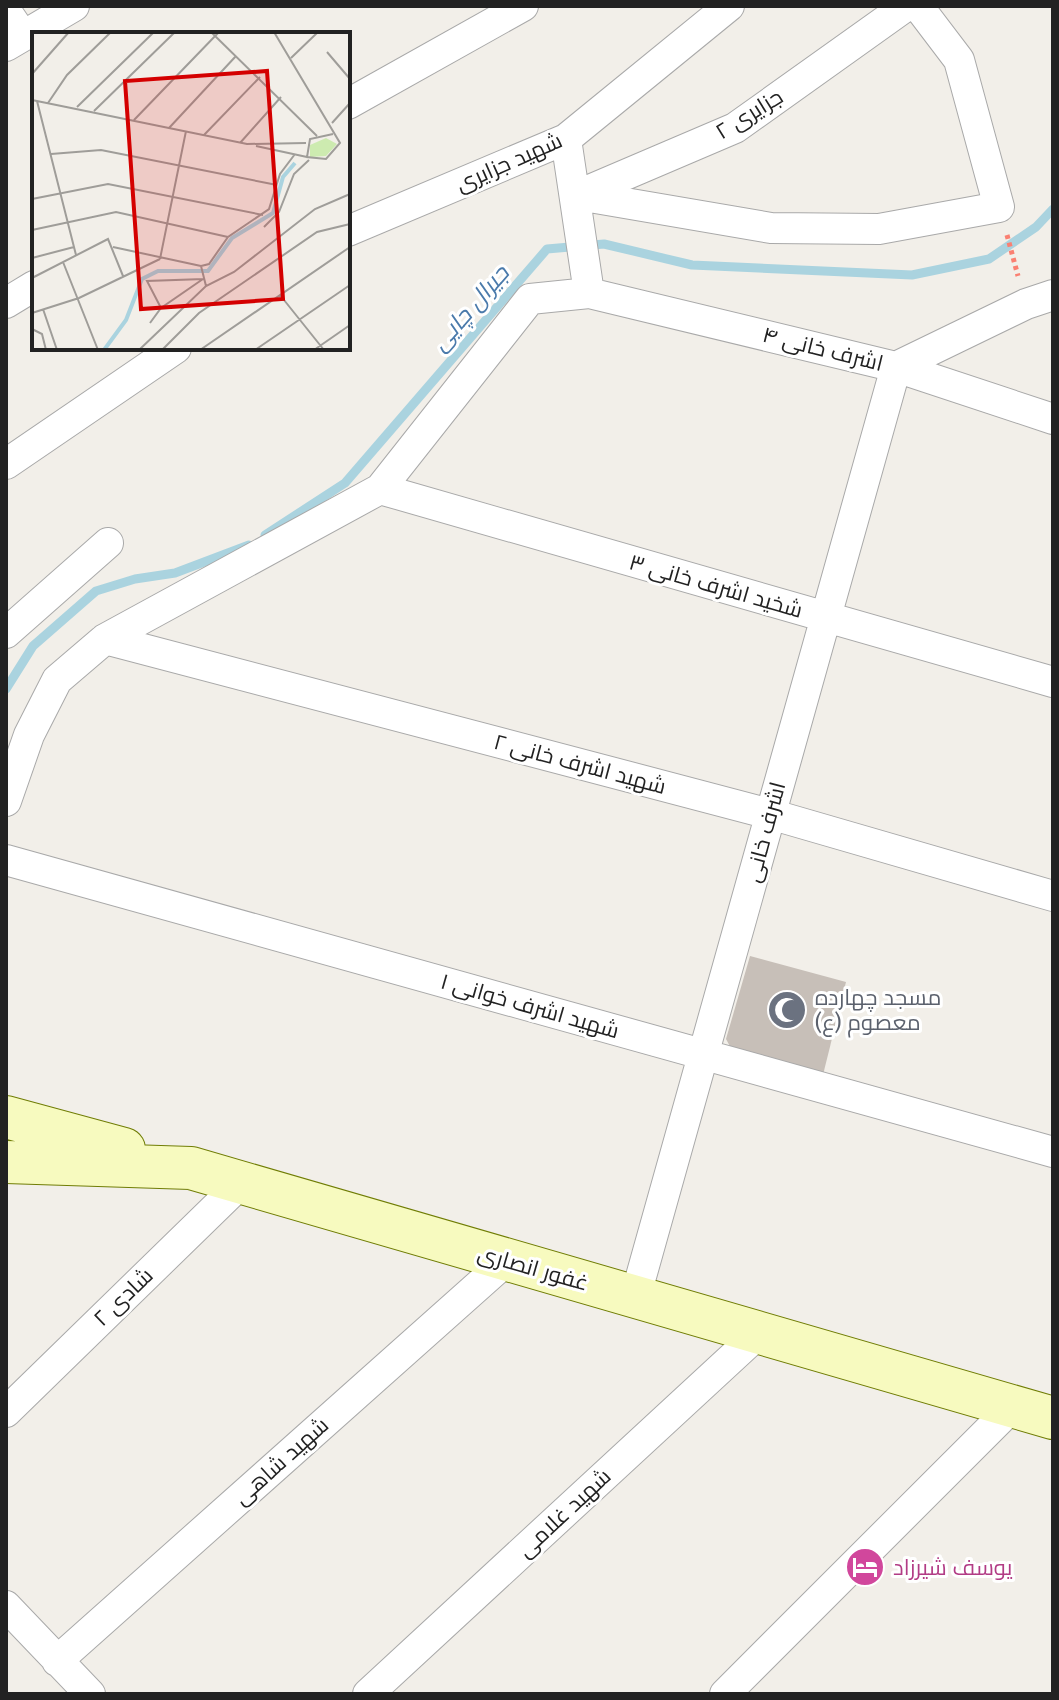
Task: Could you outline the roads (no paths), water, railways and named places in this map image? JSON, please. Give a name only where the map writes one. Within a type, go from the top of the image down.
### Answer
[{"type":"street","points":[[12,31],[74,6]]},
{"type":"street","points":[[350,103],[523,6]]},
{"type":"street","name":"شهید جزایری","points":[[350,230],[566,139],[729,6]]},
{"type":"street","name":"جزایری ۲","points":[[578,195],[735,128],[906,6]]},
{"type":"street","points":[[578,195],[771,228],[879,229],[999,207],[959,60],[918,6]]},
{"type":"street","points":[[566,139],[578,195],[588,279]]},
{"type":"street","name":"اشرف خانی ۴","points":[[380,489],[530,299],[588,279],[896,367],[1053,419]]},
{"type":"street","points":[[6,303],[32,287]]},
{"type":"street","points":[[896,367],[1040,299]]},
{"type":"street","points":[[6,464],[173,350]]},
{"type":"street","name":"اشرف خانی","points":[[635,1298],[896,367]]},
{"type":"street","points":[[6,801],[29,735],[57,680],[105,639],[380,489]]},
{"type":"street","name":"شخید اشرف خانی ۳","points":[[380,489],[1053,682]]},
{"type":"street","points":[[6,633],[108,543]]},
{"type":"street","name":"شهید اشرف خانی ۲","points":[[105,639],[770,814],[1053,896]]},
{"type":"street","name":"شهید اشرف خوانی ۱","points":[[6,860],[1053,1152]]},
{"type":"street","points":[[6,1117],[191,1168]]},
{"type":"street","name":"غفور انصاری","points":[[6,1162],[191,1168],[1053,1418]]},
{"type":"street","name":"شادی ۲","points":[[6,1412],[241,1183]]},
{"type":"street","name":"شهید شاهی","points":[[57,1661],[506,1261]]},
{"type":"street","name":"شهید غلامی","points":[[368,1694],[760,1332]]},
{"type":"street","points":[[725,1694],[1013,1406]]},
{"type":"street","points":[[6,1606],[90,1694]]},
{"type":"waterway","name":"جیرال چایی","points":[[265,535],[345,483],[547,249],[604,244],[692,265],[912,275],[989,259],[1036,227],[1053,209]]},
{"type":"waterway","name":"جیرال چایی","points":[[6,689],[33,646],[96,591],[135,579],[175,573],[249,545]]},
{"type":"place","name":"مسجد چهارده معصوم (ع)","points":[[787,1010]]},
{"type":"place","name":"یوسف شیرزاد","points":[[865,1567]]}]
